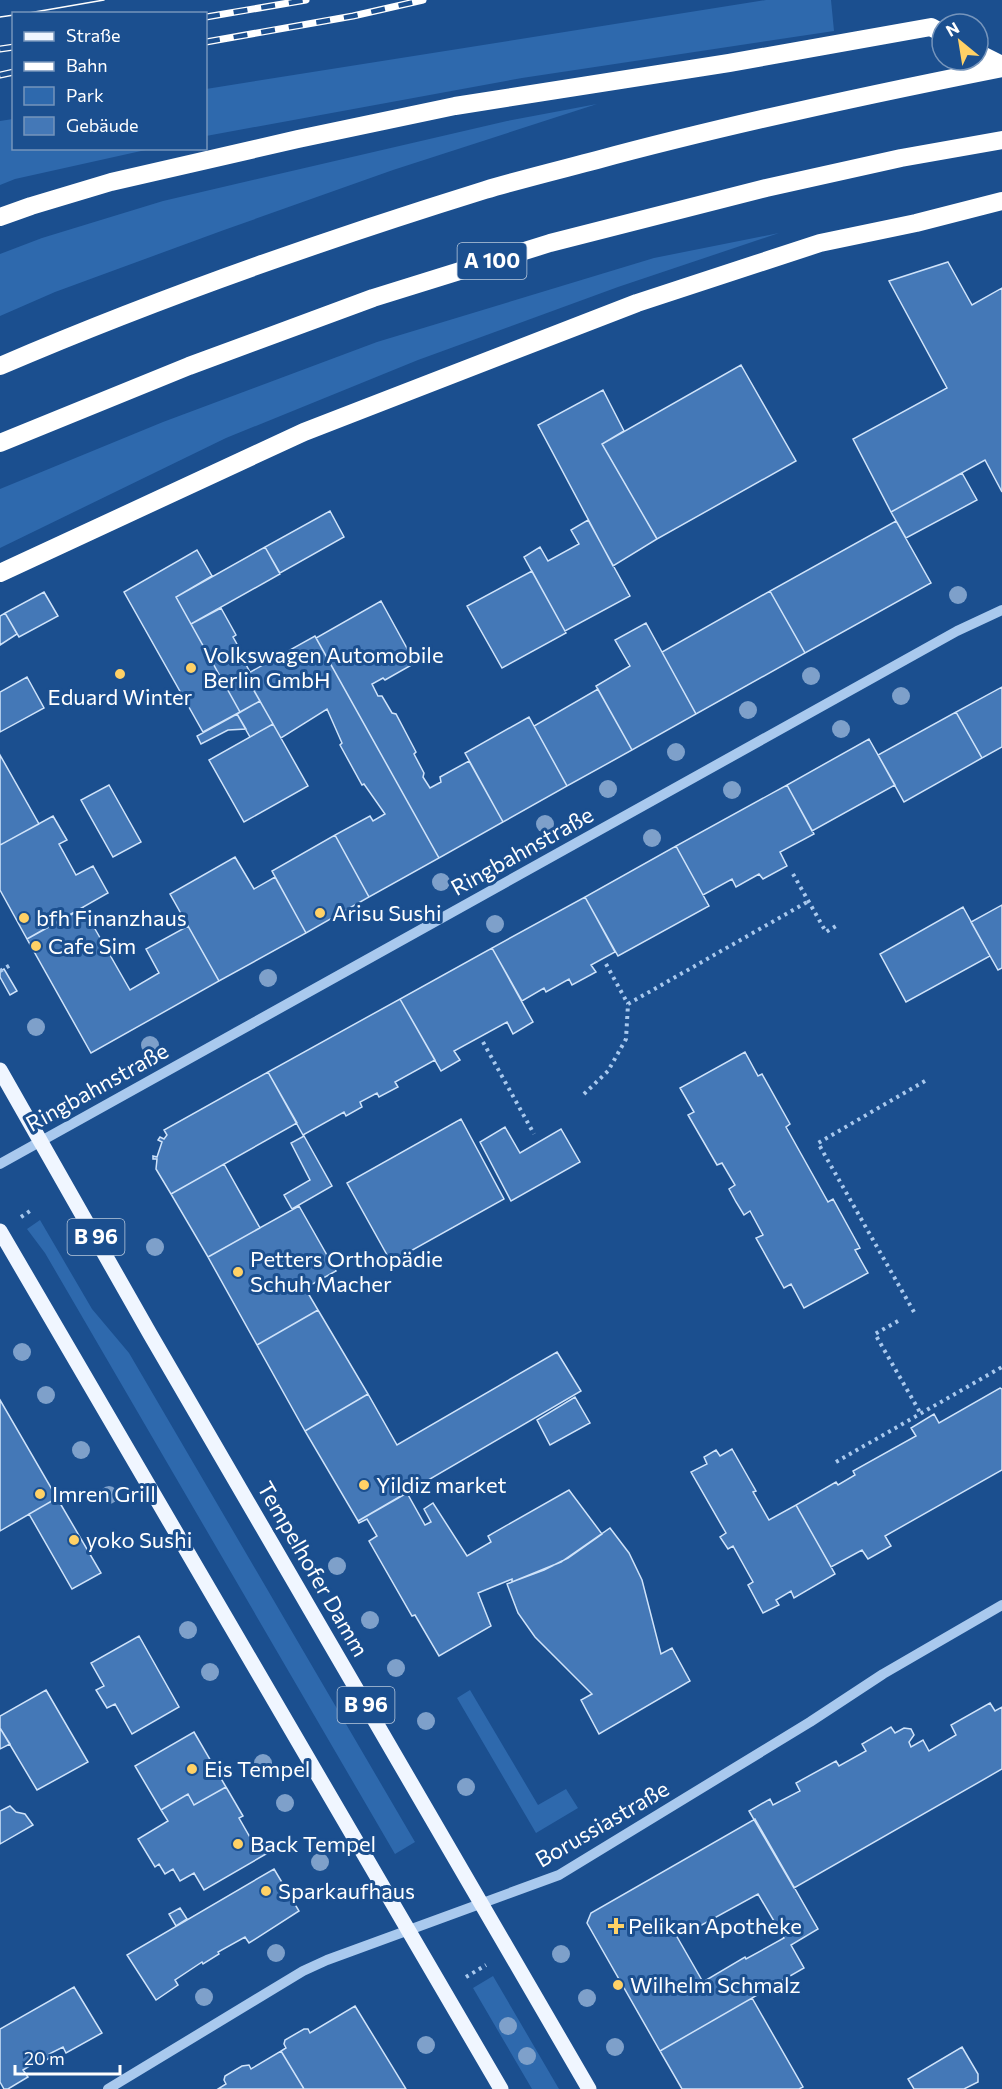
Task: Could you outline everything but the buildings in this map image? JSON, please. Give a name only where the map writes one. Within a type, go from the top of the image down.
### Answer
[{"type":"highway","points":[[0,217],[111,182],[455,106],[729,63],[930,27]]},
{"type":"highway","points":[[0,366],[128,312],[309,248],[487,189],[657,144],[883,91],[1002,67]]},
{"type":"highway","name":"A 100","points":[[0,442],[189,366],[362,302],[550,243],[766,188],[901,158],[1002,140]]},
{"type":"highway","points":[[0,573],[304,432],[637,303],[820,243],[916,223],[1002,201]]},
{"type":"main road","name":"Tempelhofer Damm","points":[[0,1070],[590,2089]]},
{"type":"main road","points":[[0,1231],[501,2089]]},
{"type":"street","name":"Ringbahnstraße","points":[[0,1164],[957,631],[1002,610]]},
{"type":"street","name":"Borussiastraße","points":[[108,2089],[303,1971],[327,1960],[559,1875],[810,1722],[884,1674],[1002,1605]]},
{"type":"path","points":[[793,874],[826,932],[836,926]]},
{"type":"path","points":[[628,1004],[808,902]]},
{"type":"path","points":[[0,971],[12,964]]},
{"type":"path","points":[[584,1094],[608,1071],[626,1039],[628,1004],[606,964]]},
{"type":"path","points":[[483,1042],[534,1134]]},
{"type":"path","points":[[914,1312],[818,1143],[925,1081]]},
{"type":"path","points":[[20,1217],[33,1209]]},
{"type":"path","points":[[898,1321],[875,1334],[921,1414]]},
{"type":"path","points":[[836,1462],[1002,1367]]},
{"type":"path","points":[[466,1977],[486,1965]]},
{"type":"green space","points":[[766,0],[831,0],[834,31],[522,78],[207,136],[207,89]]},
{"type":"green space","points":[[597,104],[393,170],[224,230],[55,292],[0,316],[0,254],[42,238],[163,201],[507,121]]},
{"type":"green space","points":[[12,119],[12,150],[146,150],[15,179],[0,185],[0,121]]},
{"type":"green space","points":[[779,233],[618,287],[418,360],[226,438],[0,548],[0,489],[163,422],[377,342],[654,258]]},
{"type":"green space","points":[[40,1220],[92,1309],[129,1353],[415,1842],[395,1854],[45,1253],[27,1229]]},
{"type":"green space","points":[[470,1690],[538,1805],[566,1789],[578,1808],[536,1833],[457,1698]]},
{"type":"green space","points":[[493,1976],[559,2089],[532,2089],[473,1988]]},
{"type":"tram line","points":[[35,12],[104,0]]},
{"type":"tram line","points":[[0,17],[12,15]]},
{"type":"railway","points":[[207,17],[306,0]]},
{"type":"railway","points":[[207,42],[353,16],[423,0]]},
{"type":"railway","points":[[0,49],[12,47]]},
{"type":"railway","points":[[0,75],[12,72]]},
{"type":"place","name":"Volkswagen Automobile Berlin GmbH","points":[[191,668]]},
{"type":"place","name":"Eduard Winter","points":[[120,674]]},
{"type":"place","name":"Arisu Sushi","points":[[320,913]]},
{"type":"place","name":"bfh Finanzhaus","points":[[24,918]]},
{"type":"place","name":"Cafe Sim","points":[[36,946]]},
{"type":"place","name":"Petters Orthopädie Schuh Macher","points":[[238,1272]]},
{"type":"place","name":"Yildiz market","points":[[364,1485]]},
{"type":"place","name":"Imren Grill","points":[[40,1494]]},
{"type":"place","name":"yoko Sushi","points":[[74,1540]]},
{"type":"place","name":"Eis Tempel","points":[[192,1769]]},
{"type":"place","name":"Back Tempel","points":[[238,1844]]},
{"type":"place","name":"Sparkaufhaus","points":[[266,1891]]},
{"type":"place","name":"Pelikan Apotheke","points":[[616,1926]]},
{"type":"place","name":"Wilhelm Schmalz","points":[[618,1985]]}]
